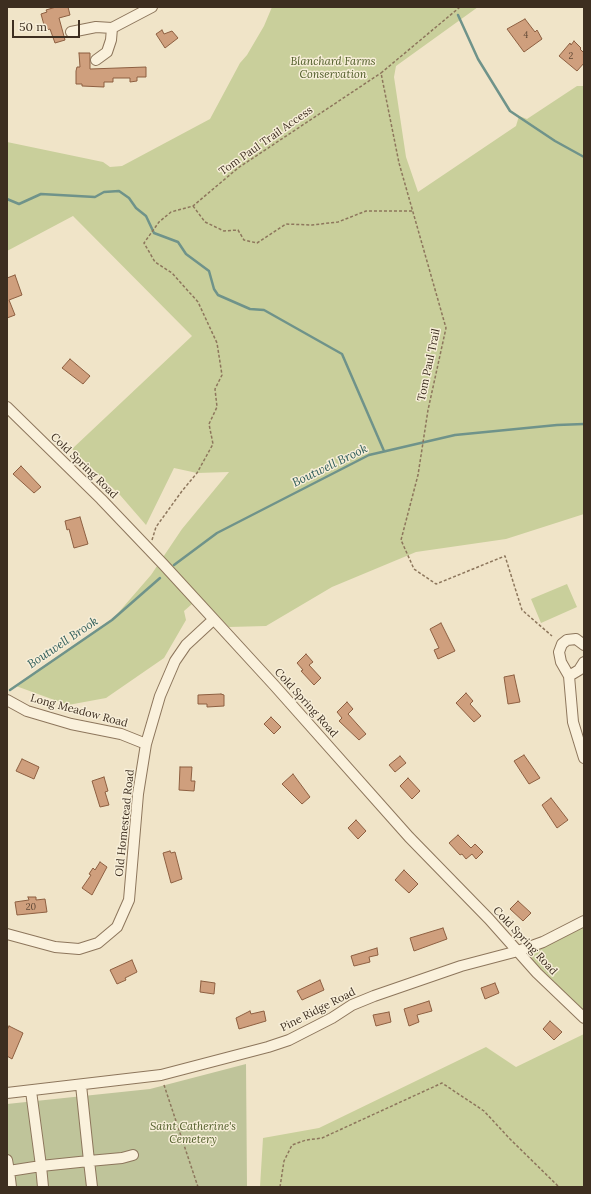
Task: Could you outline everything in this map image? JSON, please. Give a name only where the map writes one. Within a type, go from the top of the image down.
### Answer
[{"type":"street","points":[[71,32],[96,26],[112,28],[152,7]]},
{"type":"street","points":[[96,60],[107,52],[112,40],[112,28]]},
{"type":"street","name":"Cold Spring Road","points":[[7,407],[101,499],[274,685],[408,837],[518,951],[538,974],[584,1018]]},
{"type":"street","name":"Old Homestead Road","points":[[7,934],[55,948],[79,949],[98,943],[118,926],[129,900],[138,794],[146,744],[160,696],[168,674],[186,645],[213,620]]},
{"type":"street","points":[[584,645],[576,640],[568,640],[562,644],[559,652],[561,662],[569,676],[573,722],[584,758]]},
{"type":"street","points":[[569,676],[579,670],[584,662]]},
{"type":"street","name":"Long Meadow Road","points":[[7,700],[27,711],[71,724],[121,734],[146,744]]},
{"type":"street","name":"Pine Ridge Road","points":[[7,1093],[161,1075],[189,1069],[282,1042],[332,1018],[352,1005],[374,996],[461,966],[518,951],[543,942],[584,921]]},
{"type":"street","points":[[81,1085],[92,1187]]},
{"type":"street","points":[[31,1091],[43,1187]]},
{"type":"street","points":[[8,1171],[40,1166],[122,1158],[133,1155]]},
{"type":"street","points":[[7,1160],[11,1187]]},
{"type":"path","points":[[381,73],[460,7]]},
{"type":"path","name":"Tom Paul Trail Access","points":[[149,550],[156,527],[197,473],[213,444],[209,424],[217,407],[215,390],[222,375],[217,343],[198,302],[172,273],[155,262],[144,243],[159,222],[171,212],[193,206],[238,168],[381,73]]},
{"type":"path","name":"Tom Paul Trail","points":[[381,73],[399,163],[446,328],[428,410],[418,475],[401,540],[414,569],[436,584],[505,556],[522,610],[552,636]]},
{"type":"path","points":[[193,206],[205,222],[224,231],[238,230],[244,240],[257,242],[286,224],[312,225],[338,222],[366,211],[412,211]]},
{"type":"path","points":[[161,1075],[172,1114],[198,1187]]},
{"type":"path","points":[[280,1187],[284,1161],[292,1145],[306,1140],[322,1138],[442,1083],[484,1111],[559,1187]]},
{"type":"green space","name":"Blanchard Farms Conservation","points":[[272,7],[478,7],[396,66],[394,77],[406,157],[418,192],[516,126],[519,116],[527,119],[577,86],[584,86],[584,514],[506,539],[416,552],[332,587],[266,626],[229,627],[200,597],[184,611],[186,620],[164,658],[106,698],[68,705],[16,686],[112,620],[151,575],[182,529],[229,472],[197,473],[174,468],[146,525],[120,495],[72,449],[192,336],[73,216],[7,251],[7,142],[103,162],[110,167],[122,166],[210,119],[240,63],[247,55],[264,26]]},
{"type":"green space","points":[[567,584],[577,607],[541,623],[531,599]]},
{"type":"green space","points":[[584,921],[584,1016],[518,951]]},
{"type":"green space","points":[[584,1034],[584,1187],[260,1187],[263,1138],[319,1128],[486,1047],[516,1067]]},
{"type":"green space","name":"Saint Catherine's Cemetery","points":[[246,1064],[247,1187],[7,1187],[7,1104],[150,1089]]},
{"type":"building","points":[[56,7],[68,7],[70,15],[59,18],[65,40],[55,43],[50,29],[47,30],[44,25],[41,14],[47,12],[46,10]]},
{"type":"building","points":[[525,19],[535,32],[537,30],[542,39],[524,52],[507,29]]},
{"type":"building","points":[[162,30],[164,34],[172,31],[178,38],[165,48],[156,34]]},
{"type":"building","points":[[574,41],[584,53],[584,63],[577,71],[559,56],[570,43],[571,45]]},
{"type":"building","points":[[79,53],[90,53],[90,69],[146,67],[146,77],[137,77],[137,81],[130,82],[130,78],[113,78],[113,82],[104,82],[104,87],[82,86],[82,84],[76,84],[76,71],[77,67],[80,67]]},
{"type":"building","points":[[15,275],[22,295],[9,300],[15,315],[7,318],[7,278]]},
{"type":"building","points":[[70,359],[90,376],[83,384],[62,368]]},
{"type":"building","points":[[21,466],[41,487],[34,493],[13,474]]},
{"type":"building","points":[[80,517],[88,544],[74,548],[69,529],[67,530],[65,521]]},
{"type":"building","points":[[441,623],[455,651],[438,659],[434,650],[439,648],[430,629]]},
{"type":"building","points":[[306,654],[313,662],[309,665],[321,678],[314,685],[301,671],[303,670],[297,663]]},
{"type":"building","points":[[514,675],[520,702],[508,704],[504,677]]},
{"type":"building","points":[[466,693],[473,701],[470,704],[481,716],[474,722],[456,703]]},
{"type":"building","points":[[198,695],[224,695],[224,706],[207,707],[207,704],[198,704]]},
{"type":"building","points":[[347,702],[353,709],[348,714],[366,734],[359,740],[339,721],[342,718],[337,712]]},
{"type":"building","points":[[271,717],[281,727],[274,734],[264,724]]},
{"type":"building","points":[[524,755],[540,778],[529,784],[514,761]]},
{"type":"building","points":[[400,756],[406,763],[395,772],[389,765]]},
{"type":"building","points":[[22,759],[39,767],[34,779],[16,771]]},
{"type":"building","points":[[180,767],[192,767],[191,781],[195,781],[194,791],[179,790]]},
{"type":"building","points":[[293,774],[310,797],[302,804],[282,784]]},
{"type":"building","points":[[104,777],[108,791],[105,792],[109,805],[100,807],[92,781]]},
{"type":"building","points":[[408,778],[420,791],[412,799],[400,786]]},
{"type":"building","points":[[551,798],[568,820],[557,828],[542,805]]},
{"type":"building","points":[[356,820],[366,831],[358,839],[348,828]]},
{"type":"building","points":[[458,835],[471,848],[475,844],[483,852],[476,859],[472,854],[466,859],[462,854],[460,855],[449,843]]},
{"type":"building","points":[[170,851],[171,853],[175,852],[182,879],[171,883],[163,853]]},
{"type":"building","points":[[100,862],[107,867],[92,895],[82,888],[91,875],[89,874],[93,868],[95,870]]},
{"type":"building","points":[[404,870],[418,884],[409,893],[395,880]]},
{"type":"building","points":[[28,897],[36,897],[36,900],[45,899],[47,912],[17,915],[15,902],[29,900]]},
{"type":"building","points":[[518,901],[531,913],[523,921],[510,909]]},
{"type":"building","points":[[443,928],[447,939],[414,951],[410,938]]},
{"type":"building","points":[[377,948],[378,955],[369,957],[370,962],[354,966],[351,956]]},
{"type":"building","points":[[132,960],[137,972],[125,978],[126,980],[117,984],[110,970]]},
{"type":"building","points":[[320,980],[324,990],[302,1000],[297,991]]},
{"type":"building","points":[[201,981],[215,983],[214,994],[200,992]]},
{"type":"building","points":[[495,983],[499,993],[485,999],[481,988]]},
{"type":"building","points":[[429,1001],[432,1011],[417,1015],[419,1022],[409,1026],[404,1009]]},
{"type":"building","points":[[250,1011],[251,1014],[264,1011],[266,1021],[239,1029],[236,1018]]},
{"type":"building","points":[[389,1012],[391,1022],[376,1026],[373,1015]]},
{"type":"building","points":[[550,1021],[562,1032],[554,1040],[543,1029]]},
{"type":"building","points":[[9,1026],[23,1033],[12,1059],[7,1056],[7,1030]]},
{"type":"waterway","points":[[458,15],[478,59],[510,111],[555,141],[584,157]]},
{"type":"waterway","points":[[7,199],[19,204],[41,194],[95,197],[104,192],[119,191],[129,198],[136,208],[146,216],[154,233],[178,242],[186,254],[209,271],[214,289],[218,295],[250,309],[264,310],[342,354],[384,451]]},
{"type":"waterway","name":"Boutwell Brook","points":[[174,565],[217,533],[369,455],[455,435],[557,425],[584,424]]},
{"type":"waterway","name":"Boutwell Brook","points":[[10,690],[112,620],[160,578]]}]
